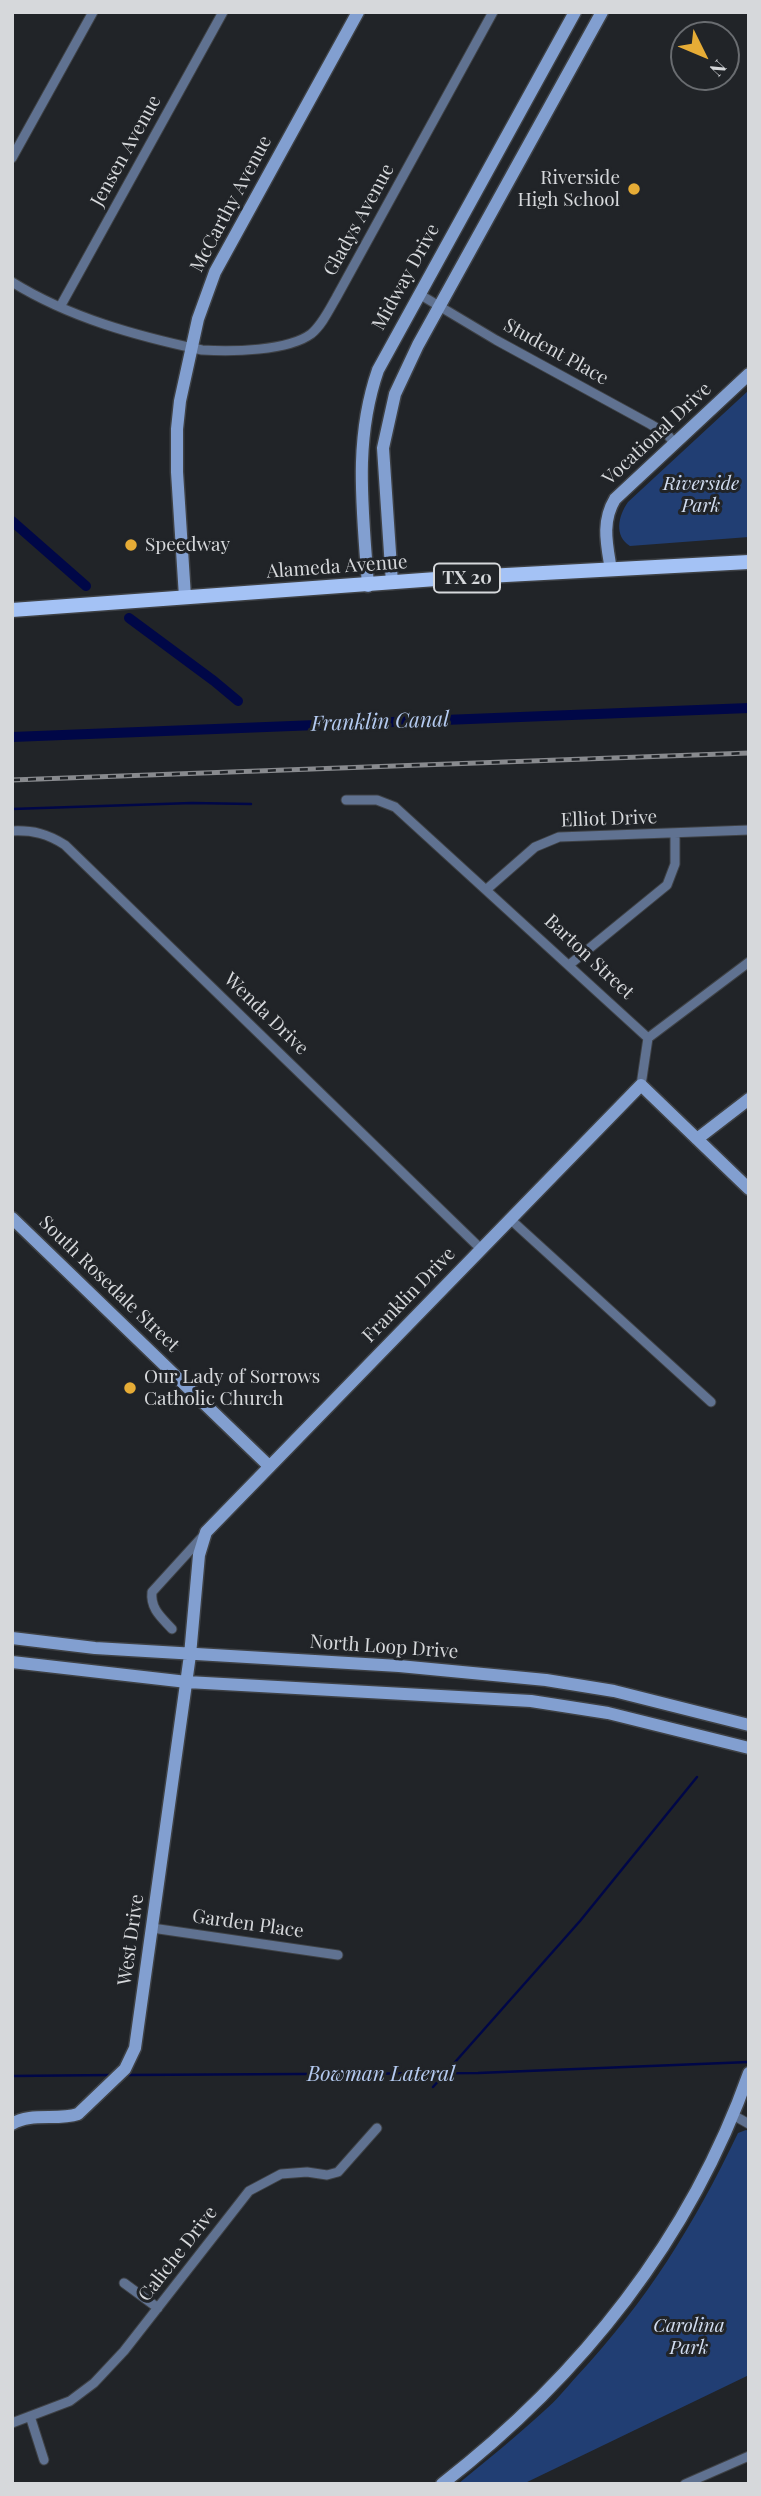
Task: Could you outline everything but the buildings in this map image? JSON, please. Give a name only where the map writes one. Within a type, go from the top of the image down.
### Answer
[{"type":"main road","name":"McCarthy Avenue","points":[[185,597],[177,429],[180,401],[198,319],[215,272],[358,12]]},
{"type":"main road","name":"Midway Drive","points":[[368,586],[361,484],[364,420],[378,370],[575,12]]},
{"type":"main road","points":[[392,583],[383,447],[395,394],[440,306],[602,12]]},
{"type":"main road","name":"Vocational Drive","points":[[611,570],[606,528],[609,509],[615,499],[749,374]]},
{"type":"main road","name":"Alameda Avenue","points":[[12,610],[392,583],[749,562]]},
{"type":"main road","points":[[641,1085],[749,1189]]},
{"type":"main road","name":"Franklin Drive","points":[[206,1532],[641,1085]]},
{"type":"main road","points":[[697,1139],[749,1098]]},
{"type":"main road","name":"South Rosedale Street","points":[[12,1218],[269,1466]]},
{"type":"main road","points":[[187,1682],[199,1555],[206,1532]]},
{"type":"main road","name":"North Loop Drive","points":[[12,1638],[95,1648],[427,1668],[546,1680],[614,1691],[749,1725]]},
{"type":"main road","points":[[12,1662],[187,1682],[531,1701],[608,1713],[749,1748]]},
{"type":"main road","name":"West Drive","points":[[12,2124],[24,2119],[70,2117],[83,2111],[125,2069],[135,2048],[187,1682]]},
{"type":"main road","points":[[608,1713],[614,1691]]},
{"type":"main road","points":[[442,2484],[535,2404],[602,2333],[646,2274],[690,2206],[733,2115],[747,2078]]},
{"type":"street","points":[[12,158],[93,12]]},
{"type":"street","name":"Jensen Avenue","points":[[60,307],[223,12]]},
{"type":"street","name":"Gladys Avenue","points":[[12,282],[91,320],[191,348],[215,351],[278,346],[304,339],[319,326],[493,12]]},
{"type":"street","name":"Student Place","points":[[419,294],[507,346],[650,424],[667,434],[674,443]]},
{"type":"street","name":"Barton Street","points":[[346,800],[377,800],[395,807],[487,888],[648,1038]]},
{"type":"street","name":"Elliot Drive","points":[[487,888],[536,848],[559,837],[749,830]]},
{"type":"street","name":"Wenda Drive","points":[[12,831],[35,831],[65,845],[481,1249]]},
{"type":"street","points":[[569,965],[667,885],[675,864],[675,834]]},
{"type":"street","points":[[641,1085],[648,1038],[749,962]]},
{"type":"street","points":[[510,1219],[710,1402]]},
{"type":"street","name":"Franklin Drive","points":[[172,1629],[151,1603],[152,1592],[206,1532]]},
{"type":"street","name":"Garden Place","points":[[152,1928],[338,1955]]},
{"type":"street","points":[[733,2115],[749,2124]]},
{"type":"street","name":"Caliche Drive","points":[[12,2423],[70,2401],[87,2390],[124,2351],[249,2191],[281,2174],[307,2172],[327,2175],[338,2172],[377,2128]]},
{"type":"street","points":[[124,2283],[158,2308]]},
{"type":"street","points":[[30,2416],[44,2460]]},
{"type":"street","points":[[685,2484],[749,2456]]},
{"type":"green space","name":"Riverside Park","points":[[749,390],[749,537],[630,546],[622,537],[619,526],[628,502]]},
{"type":"green space","name":"Carolina Park","points":[[749,2131],[749,2375],[523,2484],[458,2484],[553,2403],[602,2348],[667,2261],[704,2199],[738,2133]]},
{"type":"waterway","points":[[12,521],[86,586]]},
{"type":"waterway","points":[[129,618],[238,701]]},
{"type":"waterway","name":"Franklin Canal","points":[[12,737],[749,708]]},
{"type":"waterway","points":[[12,809],[192,803],[251,804]]},
{"type":"waterway","points":[[433,2087],[580,1921],[697,1777]]},
{"type":"waterway","name":"Bowman Lateral","points":[[126,2075],[478,2073],[749,2062]]},
{"type":"waterway","name":"Bowman Lateral","points":[[12,2076],[112,2075]]},
{"type":"railway","points":[[12,780],[749,753]]},
{"type":"place","name":"Riverside High School","points":[[634,189]]},
{"type":"place","name":"Speedway","points":[[131,545]]},
{"type":"place","name":"Our Lady of Sorrows Catholic Church","points":[[130,1388]]}]
